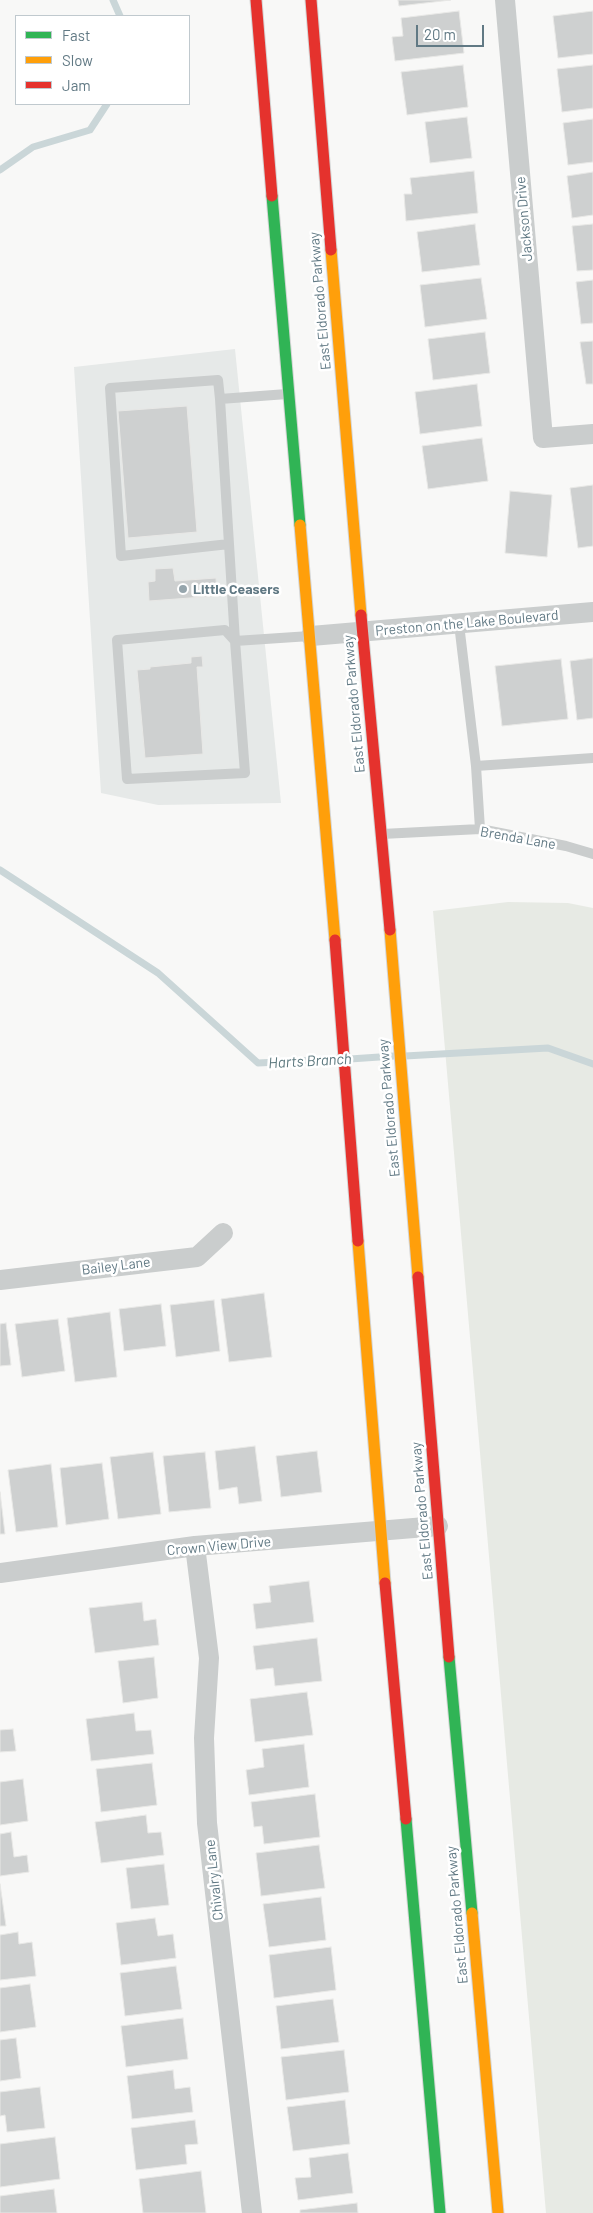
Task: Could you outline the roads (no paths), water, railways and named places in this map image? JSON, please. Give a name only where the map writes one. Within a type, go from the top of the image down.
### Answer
[{"type":"main road","points":[[256,0],[288,394],[312,636],[380,1532],[440,2213]]},
{"type":"main road","name":"East Eldorado Parkway","points":[[311,0],[362,632],[382,834],[438,1526],[498,2213]]},
{"type":"street","name":"Jackson Drive","points":[[505,0],[543,438],[593,434]]},
{"type":"street","name":"Preston on the Lake Boulevard","points":[[312,636],[593,612]]},
{"type":"street","name":"Bailey Lane","points":[[0,1280],[198,1257],[223,1233]]},
{"type":"street","name":"Crown View Drive","points":[[0,1573],[195,1546],[438,1526]]},
{"type":"street","name":"Chivalry Lane","points":[[195,1546],[209,1658],[204,1738],[207,1823],[252,2213]]},
{"type":"lane","points":[[229,544],[121,556],[110,388],[218,380],[245,772],[127,779],[117,640],[225,630],[235,641]]},
{"type":"lane","points":[[220,399],[288,394]]},
{"type":"lane","points":[[459,624],[476,766],[480,829]]},
{"type":"lane","points":[[235,641],[312,636]]},
{"type":"lane","points":[[476,766],[593,758]]},
{"type":"lane","name":"Brenda Lane","points":[[382,834],[480,829],[566,846],[593,854]]},
{"type":"waterway","name":"Harts Branch","points":[[113,0],[120,15]]},
{"type":"waterway","name":"Harts Branch","points":[[0,170],[33,147],[90,130],[106,105]]},
{"type":"waterway","name":"Harts Branch","points":[[0,870],[158,973],[258,1063],[339,1059]]},
{"type":"waterway","name":"Harts Branch","points":[[405,1056],[548,1048],[593,1064]]},
{"type":"waterway","name":"Harts Branch","points":[[350,1059],[394,1056]]},
{"type":"place","name":"Little Ceasers","points":[[183,589]]}]
